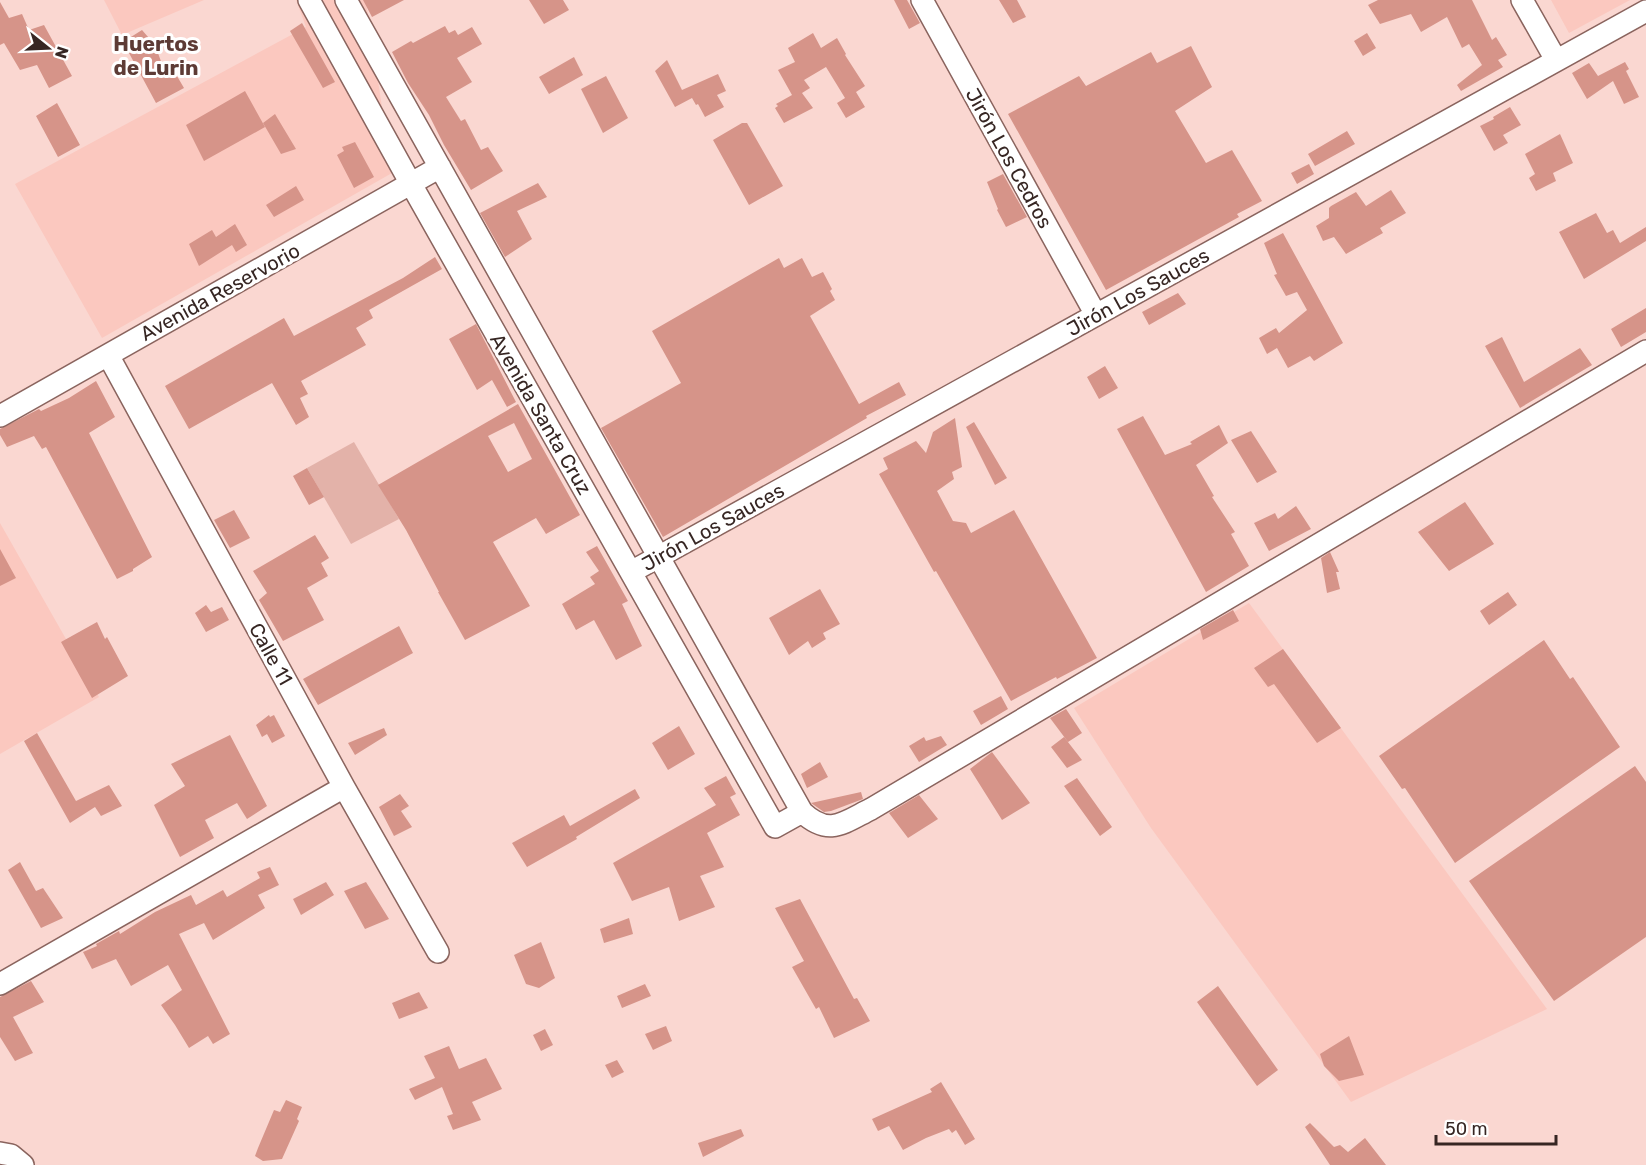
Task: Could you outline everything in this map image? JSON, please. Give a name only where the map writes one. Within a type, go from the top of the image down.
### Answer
[{"type":"street","name":"Avenida Santa Cruz","points":[[309,0],[775,827],[802,812],[346,0]]},
{"type":"street","name":"Jirón Los Cedros","points":[[922,0],[1096,315]]},
{"type":"street","points":[[1522,0],[1556,60]]},
{"type":"street","name":"Jirón Los Sauces","points":[[631,572],[1646,11]]},
{"type":"street","name":"Avenida Reservorio","points":[[0,416],[440,167]]},
{"type":"street","points":[[802,812],[812,821],[824,827],[835,827],[871,809],[1646,351]]},
{"type":"street","name":"Calle 11","points":[[108,355],[344,787],[438,952]]},
{"type":"street","points":[[0,984],[344,787]]},
{"type":"street","points":[[0,1153],[11,1155],[23,1165]]},
{"type":"shaded area","points":[[104,0],[204,0],[122,35]]},
{"type":"shaded area","points":[[296,0],[370,0],[366,2],[392,173],[102,338],[15,184],[306,27]]},
{"type":"shaded area","points":[[1551,0],[1630,0],[1569,33]]},
{"type":"shaded area","points":[[354,442],[399,519],[351,544],[307,468]]},
{"type":"shaded area","points":[[0,523],[99,697],[0,754]]},
{"type":"shaded area","points":[[1249,603],[1547,1009],[1351,1102],[1151,828],[1074,708]]},
{"type":"building","points":[[363,0],[404,0],[372,17]]},
{"type":"building","points":[[529,0],[563,0],[569,10],[544,24]]},
{"type":"building","points":[[894,0],[907,0],[920,23],[909,29]]},
{"type":"building","points":[[999,0],[1017,0],[1026,17],[1013,23]]},
{"type":"building","points":[[1378,0],[1472,0],[1492,40],[1496,37],[1507,55],[1498,60],[1503,67],[1461,91],[1457,85],[1482,65],[1469,44],[1462,48],[1447,17],[1421,32],[1411,14],[1380,24],[1368,5]]},
{"type":"building","points":[[0,2],[9,18],[22,14],[29,30],[44,25],[72,76],[49,88],[37,65],[20,70],[4,43],[0,45]]},
{"type":"building","points":[[302,23],[335,82],[323,88],[290,31]]},
{"type":"building","points":[[445,26],[449,33],[455,30],[458,35],[472,27],[482,44],[457,58],[472,82],[446,97],[461,121],[465,119],[481,150],[488,147],[503,171],[471,190],[392,52]]},
{"type":"building","points":[[142,30],[155,45],[166,75],[174,71],[184,88],[156,103],[123,42]]},
{"type":"building","points":[[813,33],[821,48],[837,38],[865,86],[856,92],[865,107],[846,118],[837,103],[845,98],[826,67],[804,80],[810,88],[802,93],[813,108],[784,123],[775,108],[778,106],[776,104],[792,95],[778,70],[795,62],[788,48]]},
{"type":"building","points":[[1367,33],[1376,48],[1363,56],[1354,41]]},
{"type":"building","points":[[1191,46],[1212,87],[1175,111],[1206,163],[1232,150],[1262,201],[1237,214],[1239,217],[1106,290],[1008,114],[1079,76],[1086,86],[1151,52],[1157,63]]},
{"type":"building","points":[[574,57],[583,75],[549,94],[539,77]]},
{"type":"building","points":[[667,60],[682,90],[718,74],[726,91],[717,95],[724,107],[705,117],[692,98],[675,107],[655,71]]},
{"type":"building","points":[[1625,62],[1629,69],[1626,71],[1639,97],[1624,104],[1613,81],[1587,99],[1572,73],[1589,63],[1598,76]]},
{"type":"building","points":[[606,76],[628,118],[603,133],[581,89]]},
{"type":"building","points":[[245,91],[265,127],[204,161],[186,125]]},
{"type":"building","points":[[57,103],[80,145],[58,157],[36,116]]},
{"type":"building","points":[[1510,107],[1521,125],[1503,135],[1508,143],[1494,151],[1480,126]]},
{"type":"building","points":[[275,114],[296,149],[281,154],[263,123]]},
{"type":"building","points":[[742,123],[747,123],[783,186],[749,205],[713,140]]},
{"type":"building","points":[[1347,131],[1355,144],[1315,166],[1308,154]]},
{"type":"building","points":[[1560,134],[1573,163],[1553,173],[1556,181],[1536,191],[1529,178],[1535,174],[1525,154]]},
{"type":"building","points":[[355,142],[374,177],[354,188],[337,155],[344,151],[342,147]]},
{"type":"building","points":[[1309,164],[1314,174],[1297,184],[1291,173]]},
{"type":"building","points":[[1003,174],[1027,217],[1006,227],[987,182]]},
{"type":"building","points":[[538,183],[547,197],[517,211],[532,239],[505,257],[480,213]]},
{"type":"building","points":[[296,186],[304,200],[274,217],[266,205]]},
{"type":"building","points":[[1391,190],[1406,213],[1380,228],[1383,233],[1346,254],[1334,237],[1323,241],[1316,226],[1329,218],[1331,206],[1356,192],[1366,206]]},
{"type":"building","points":[[1596,213],[1607,233],[1613,230],[1620,243],[1646,227],[1646,241],[1584,279],[1559,232]]},
{"type":"building","points":[[235,224],[247,245],[236,252],[232,245],[199,266],[189,244],[212,230],[216,237]]},
{"type":"building","points":[[1283,233],[1343,343],[1314,361],[1310,356],[1288,368],[1277,348],[1267,354],[1259,338],[1276,328],[1279,333],[1307,310],[1297,292],[1286,296],[1274,275],[1277,274],[1264,243]]},
{"type":"building","points":[[435,257],[442,269],[369,310],[373,318],[356,328],[366,345],[301,381],[308,394],[300,398],[309,417],[296,425],[272,383],[189,429],[165,386],[284,318],[294,336],[403,278]]},
{"type":"building","points":[[779,258],[784,268],[802,258],[812,277],[823,272],[835,300],[810,316],[859,404],[899,382],[906,395],[866,416],[867,418],[663,537],[601,428],[681,383],[652,331]]},
{"type":"building","points":[[1178,293],[1186,304],[1149,325],[1142,312]]},
{"type":"building","points":[[1646,308],[1646,332],[1621,347],[1611,329]]},
{"type":"building","points":[[476,324],[516,402],[507,407],[492,380],[477,390],[449,339]]},
{"type":"building","points":[[1502,337],[1524,382],[1580,348],[1592,365],[1520,408],[1485,346]]},
{"type":"building","points":[[1105,366],[1118,388],[1099,399],[1087,377]]},
{"type":"building","points":[[96,381],[115,417],[89,433],[152,557],[117,579],[46,447],[42,449],[34,436],[7,447],[0,435],[0,429],[39,409],[41,411],[69,398]]},
{"type":"building","points":[[518,404],[580,515],[546,534],[536,518],[493,542],[530,606],[465,640],[406,530],[378,485]],"holes":[[[514,423],[532,459],[508,472],[488,436]]]},
{"type":"building","points":[[1143,416],[1165,455],[1192,444],[1190,442],[1219,425],[1228,443],[1196,465],[1214,496],[1212,497],[1235,532],[1231,534],[1249,566],[1206,592],[1117,429]]},
{"type":"building","points":[[955,418],[962,467],[952,472],[954,479],[937,491],[953,521],[966,523],[971,533],[1014,510],[1097,658],[1011,701],[879,474],[888,469],[883,458],[916,441],[926,453],[933,432]]},
{"type":"building","points":[[974,422],[1007,478],[995,485],[966,427]]},
{"type":"building","points":[[1251,431],[1277,472],[1257,483],[1231,440]]},
{"type":"building","points":[[307,468],[324,497],[309,505],[293,476]]},
{"type":"building","points":[[1465,502],[1494,544],[1449,571],[1418,532]]},
{"type":"building","points":[[1296,506],[1311,529],[1269,551],[1254,523],[1275,513],[1278,519]]},
{"type":"building","points":[[234,510],[250,538],[230,548],[214,520]]},
{"type":"building","points":[[315,535],[329,558],[321,563],[328,576],[307,588],[324,620],[283,641],[259,600],[267,593],[253,571]]},
{"type":"building","points":[[597,546],[628,601],[622,604],[642,646],[616,660],[594,620],[576,630],[562,604],[595,584],[590,577],[599,571],[586,552]]},
{"type":"building","points":[[0,549],[16,578],[0,586]]},
{"type":"building","points":[[1330,552],[1339,572],[1336,572],[1340,589],[1327,593],[1321,558]]},
{"type":"building","points":[[820,589],[840,624],[823,633],[826,639],[812,648],[808,641],[789,655],[769,618]]},
{"type":"building","points":[[1508,592],[1517,605],[1489,625],[1480,611]]},
{"type":"building","points":[[206,605],[211,612],[222,607],[229,620],[206,632],[195,613]]},
{"type":"building","points":[[1233,610],[1239,621],[1203,640],[1200,629]]},
{"type":"building","points":[[97,622],[128,676],[92,698],[61,642]]},
{"type":"building","points":[[399,626],[413,653],[318,705],[303,679]]},
{"type":"building","points":[[1544,640],[1570,679],[1573,677],[1620,747],[1455,863],[1405,788],[1402,789],[1379,756]]},
{"type":"building","points":[[1283,649],[1341,728],[1317,743],[1274,684],[1268,687],[1254,668]]},
{"type":"building","points":[[1001,696],[1008,709],[981,725],[973,711]]},
{"type":"building","points":[[1066,709],[1082,733],[1068,742],[1050,718]]},
{"type":"building","points":[[269,715],[270,717],[274,715],[285,736],[272,743],[267,734],[262,737],[256,725]]},
{"type":"building","points":[[679,726],[695,754],[668,770],[652,743]]},
{"type":"building","points":[[384,728],[387,735],[355,755],[348,743]]},
{"type":"building","points":[[37,733],[76,801],[109,785],[122,806],[101,816],[95,807],[70,823],[24,741]]},
{"type":"building","points":[[230,735],[267,806],[247,819],[237,803],[205,820],[214,838],[180,857],[154,805],[185,786],[171,764]]},
{"type":"building","points":[[941,736],[947,745],[919,762],[909,746],[924,737],[926,741]]},
{"type":"building","points":[[1064,737],[1082,760],[1067,768],[1051,747]]},
{"type":"building","points":[[992,752],[1030,803],[1002,820],[970,769]]},
{"type":"building","points":[[820,762],[828,777],[807,788],[801,774]]},
{"type":"building","points":[[1635,766],[1646,782],[1646,937],[1554,1001],[1469,881]]},
{"type":"building","points":[[726,776],[736,794],[730,797],[740,815],[707,833],[724,867],[700,876],[715,907],[679,921],[669,887],[632,901],[613,863],[716,805],[704,788]]},
{"type":"building","points":[[1077,778],[1112,827],[1100,836],[1064,786]]},
{"type":"building","points":[[635,789],[640,798],[576,837],[577,839],[527,867],[512,843],[564,815],[570,826]]},
{"type":"building","points":[[861,792],[863,799],[831,811],[824,812],[811,803]]},
{"type":"building","points":[[400,794],[409,806],[401,811],[412,827],[394,836],[379,807]]},
{"type":"building","points":[[919,795],[938,819],[908,838],[889,813]]},
{"type":"building","points":[[20,862],[36,891],[43,888],[63,918],[41,928],[8,870]]},
{"type":"building","points":[[270,867],[279,885],[258,895],[265,908],[213,940],[204,923],[179,934],[230,1034],[213,1044],[208,1036],[189,1048],[161,1005],[182,990],[168,965],[131,986],[116,959],[92,969],[83,952],[191,895],[196,905],[223,890],[227,897],[260,878],[257,872]]},
{"type":"building","points":[[326,882],[334,895],[301,915],[293,899]]},
{"type":"building","points":[[366,882],[389,919],[365,929],[344,891]]},
{"type":"building","points":[[800,899],[854,999],[857,998],[870,1021],[834,1038],[819,1007],[816,1009],[792,967],[804,961],[775,908]]},
{"type":"building","points":[[629,918],[633,934],[604,943],[600,929]]},
{"type":"building","points":[[541,942],[555,978],[539,988],[526,984],[514,955]]},
{"type":"building","points":[[31,981],[44,1002],[13,1017],[33,1053],[15,1061],[0,1037],[0,997]]},
{"type":"building","points":[[645,984],[651,996],[622,1008],[617,996]]},
{"type":"building","points":[[1218,986],[1278,1070],[1257,1086],[1197,1002]]},
{"type":"building","points":[[419,992],[428,1008],[399,1019],[392,1003]]},
{"type":"building","points":[[666,1026],[672,1041],[653,1050],[645,1034]]},
{"type":"building","points":[[545,1029],[553,1045],[541,1051],[533,1035]]},
{"type":"building","points":[[1349,1036],[1364,1075],[1339,1081],[1324,1066],[1320,1054]]},
{"type":"building","points":[[449,1046],[459,1069],[486,1058],[502,1089],[472,1102],[481,1120],[453,1130],[447,1116],[453,1114],[442,1087],[415,1100],[409,1089],[435,1078],[424,1056]]},
{"type":"building","points":[[617,1060],[624,1072],[612,1078],[605,1065]]},
{"type":"building","points":[[941,1082],[975,1139],[965,1145],[956,1130],[952,1133],[949,1129],[903,1150],[889,1126],[878,1131],[872,1119],[932,1092],[930,1089]]},
{"type":"building","points":[[286,1100],[302,1107],[297,1119],[299,1121],[282,1159],[263,1161],[255,1156],[258,1148],[274,1110],[280,1112]]},
{"type":"building","points":[[1310,1123],[1334,1147],[1340,1145],[1348,1152],[1365,1138],[1386,1165],[1330,1165],[1305,1127]]},
{"type":"building","points":[[741,1129],[744,1136],[703,1157],[698,1143]]},
{"type":"district","name":"Huertos de Lurin","points":[[156,55]]}]
